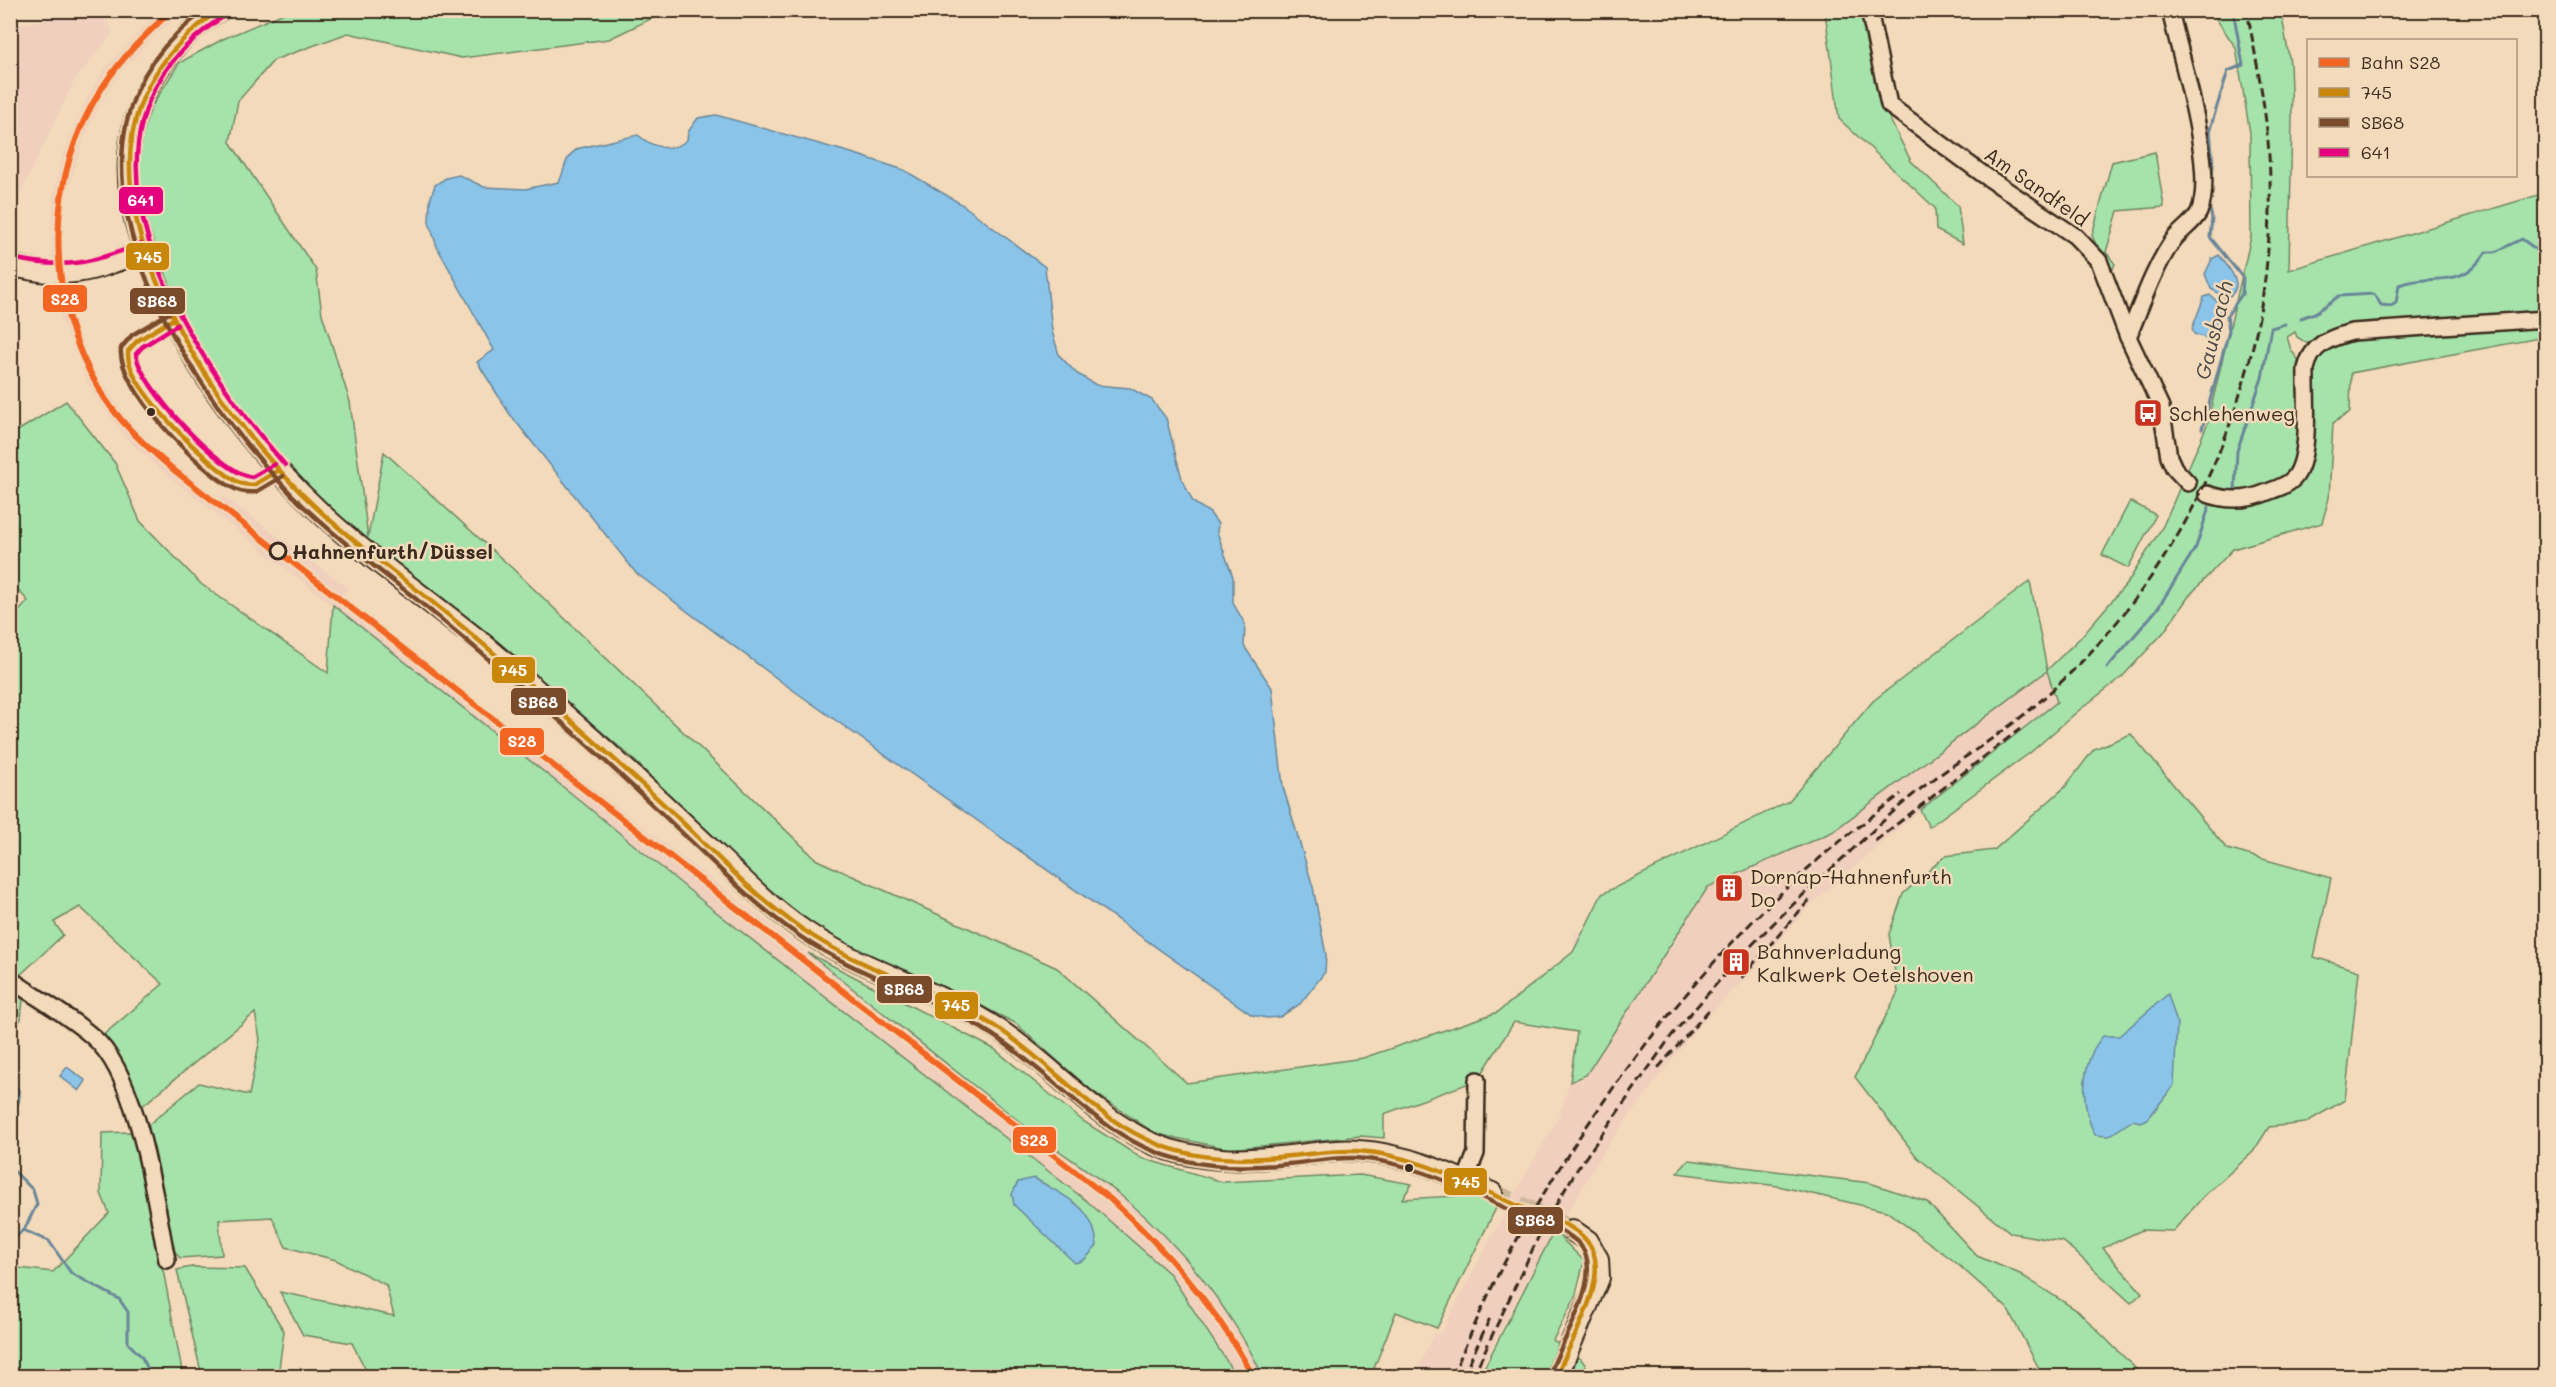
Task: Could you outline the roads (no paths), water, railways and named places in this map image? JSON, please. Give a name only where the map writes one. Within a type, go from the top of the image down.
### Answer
[{"type":"main road","points":[[220,10],[196,27],[175,48],[158,70],[137,107],[129,144],[129,186],[133,215],[144,251],[173,320],[214,389],[286,478],[326,518],[486,646],[608,752],[754,891],[805,931],[860,963],[986,1021],[1037,1058],[1101,1115],[1156,1145],[1184,1154],[1231,1161],[1336,1151],[1360,1151],[1400,1156],[1492,1193]]},
{"type":"main road","points":[[10,265],[48,274],[70,274],[85,272],[144,251]]},
{"type":"main road","points":[[1557,1377],[1599,1278],[1598,1259],[1588,1241],[1572,1230]]},
{"type":"street","name":"Am Sandfeld","points":[[1869,10],[1889,105],[1984,175],[2075,236],[2099,261],[2128,337],[2161,407],[2169,457],[2174,468],[2188,483]]},
{"type":"street","points":[[2128,337],[2172,241],[2199,212],[2204,187],[2197,122],[2170,10]]},
{"type":"street","points":[[2207,494],[2232,500],[2247,498],[2285,485],[2294,479],[2304,456],[2308,358],[2322,343],[2352,332],[2546,319]]},
{"type":"street","points":[[10,979],[94,1038],[113,1060],[140,1127],[167,1260]]},
{"type":"street","points":[[1465,1181],[1476,1153],[1477,1080]]},
{"type":"water","points":[[716,115],[904,170],[963,205],[1045,267],[1052,331],[1059,355],[1076,373],[1096,385],[1130,388],[1152,400],[1166,418],[1182,479],[1193,502],[1210,513],[1218,524],[1217,532],[1233,577],[1233,603],[1245,624],[1244,646],[1272,688],[1283,787],[1313,887],[1326,955],[1325,972],[1300,1004],[1280,1017],[1267,1018],[1252,1015],[783,683],[636,573],[509,413],[477,362],[494,350],[437,247],[429,222],[430,200],[435,185],[446,178],[459,175],[484,187],[525,189],[559,182],[568,158],[580,148],[638,135],[656,146],[675,147],[687,140],[688,132],[698,118]]},
{"type":"water","points":[[2219,255],[2231,271],[2236,283],[2232,293],[2226,298],[2211,289],[2205,274],[2212,259]]},
{"type":"water","points":[[2210,295],[2223,307],[2214,338],[2210,340],[2194,334],[2192,329],[2204,297]]},
{"type":"water","points":[[2168,994],[2177,1023],[2174,1085],[2148,1119],[2140,1122],[2133,1120],[2109,1136],[2095,1135],[2087,1111],[2085,1084],[2086,1071],[2095,1046],[2103,1036],[2119,1036]]},
{"type":"water","points":[[67,1067],[86,1081],[79,1091],[60,1076]]},
{"type":"water","points":[[10,1079],[17,1087],[20,1096],[18,1105],[11,1113]]},
{"type":"water","points":[[1034,1178],[1067,1197],[1084,1211],[1095,1232],[1097,1246],[1084,1260],[1075,1263],[1014,1205],[1012,1194],[1018,1182]]},
{"type":"waterway","name":"Gausbach","points":[[2211,183],[2213,166],[2210,129],[2228,71],[2243,65],[2233,10]]},
{"type":"waterway","name":"Gausbach","points":[[2202,429],[2229,331],[2227,316],[2242,294],[2243,278],[2210,237],[2212,218],[2208,201]]},
{"type":"waterway","points":[[2301,318],[2315,313],[2339,296],[2374,294],[2381,305],[2391,306],[2396,303],[2399,285],[2411,281],[2456,277],[2476,264],[2486,252],[2495,252],[2522,239],[2537,250],[2546,249]]},
{"type":"waterway","points":[[2235,491],[2237,451],[2262,378],[2271,328],[2285,324]]},
{"type":"waterway","name":"Gausbach","points":[[2107,668],[2158,608],[2196,547],[2209,507]]},
{"type":"waterway","points":[[10,1167],[33,1190],[37,1204],[24,1230]]},
{"type":"waterway","points":[[10,1237],[14,1239],[23,1230],[49,1241],[71,1273],[119,1299],[128,1312],[128,1343],[141,1356],[152,1376]]},
{"type":"waterway","name":"Gausbach","points":[[1571,1376],[1577,1353]]},
{"type":"tunnel","points":[[1492,1193],[1572,1230]]},
{"type":"railway","points":[[1751,946],[1906,800],[2015,722],[2047,695],[2102,640],[2150,579],[2190,513],[2222,444],[2247,371],[2263,296],[2270,219],[2268,141],[2262,92],[2247,10]]},
{"type":"railway","points":[[1875,841],[2020,729]]},
{"type":"railway","points":[[1452,1376],[1494,1282],[1531,1215],[1599,1108],[1636,1057],[1717,959],[1760,914],[1805,871],[1901,794]]},
{"type":"railway","points":[[1741,978],[1812,897]]},
{"type":"railway","points":[[1473,1376],[1544,1225],[1576,1171],[1672,1035],[1726,973]]},
{"type":"railway","points":[[1658,1068],[1709,1010]]},
{"type":"railway","points":[[1463,1376],[1490,1318]]},
{"type":"rail line","name":"S28","points":[[172,10],[143,37],[102,88],[83,123],[69,160],[61,198],[58,237],[61,276],[68,315],[81,352],[98,387],[114,411],[143,443],[175,471],[1109,1198],[1151,1238],[1189,1281],[1223,1326],[1253,1376]]},
{"type":"place","name":"Schlehenweg","points":[[2148,413]]},
{"type":"place","name":"Hahnenfurth/Düssel","points":[[278,551]]},
{"type":"place","name":"Dornap-Hahnenfurth Do","points":[[1729,888]]},
{"type":"place","name":"Bahnverladung Kalkwerk Oetelshoven","points":[[1736,962]]}]
